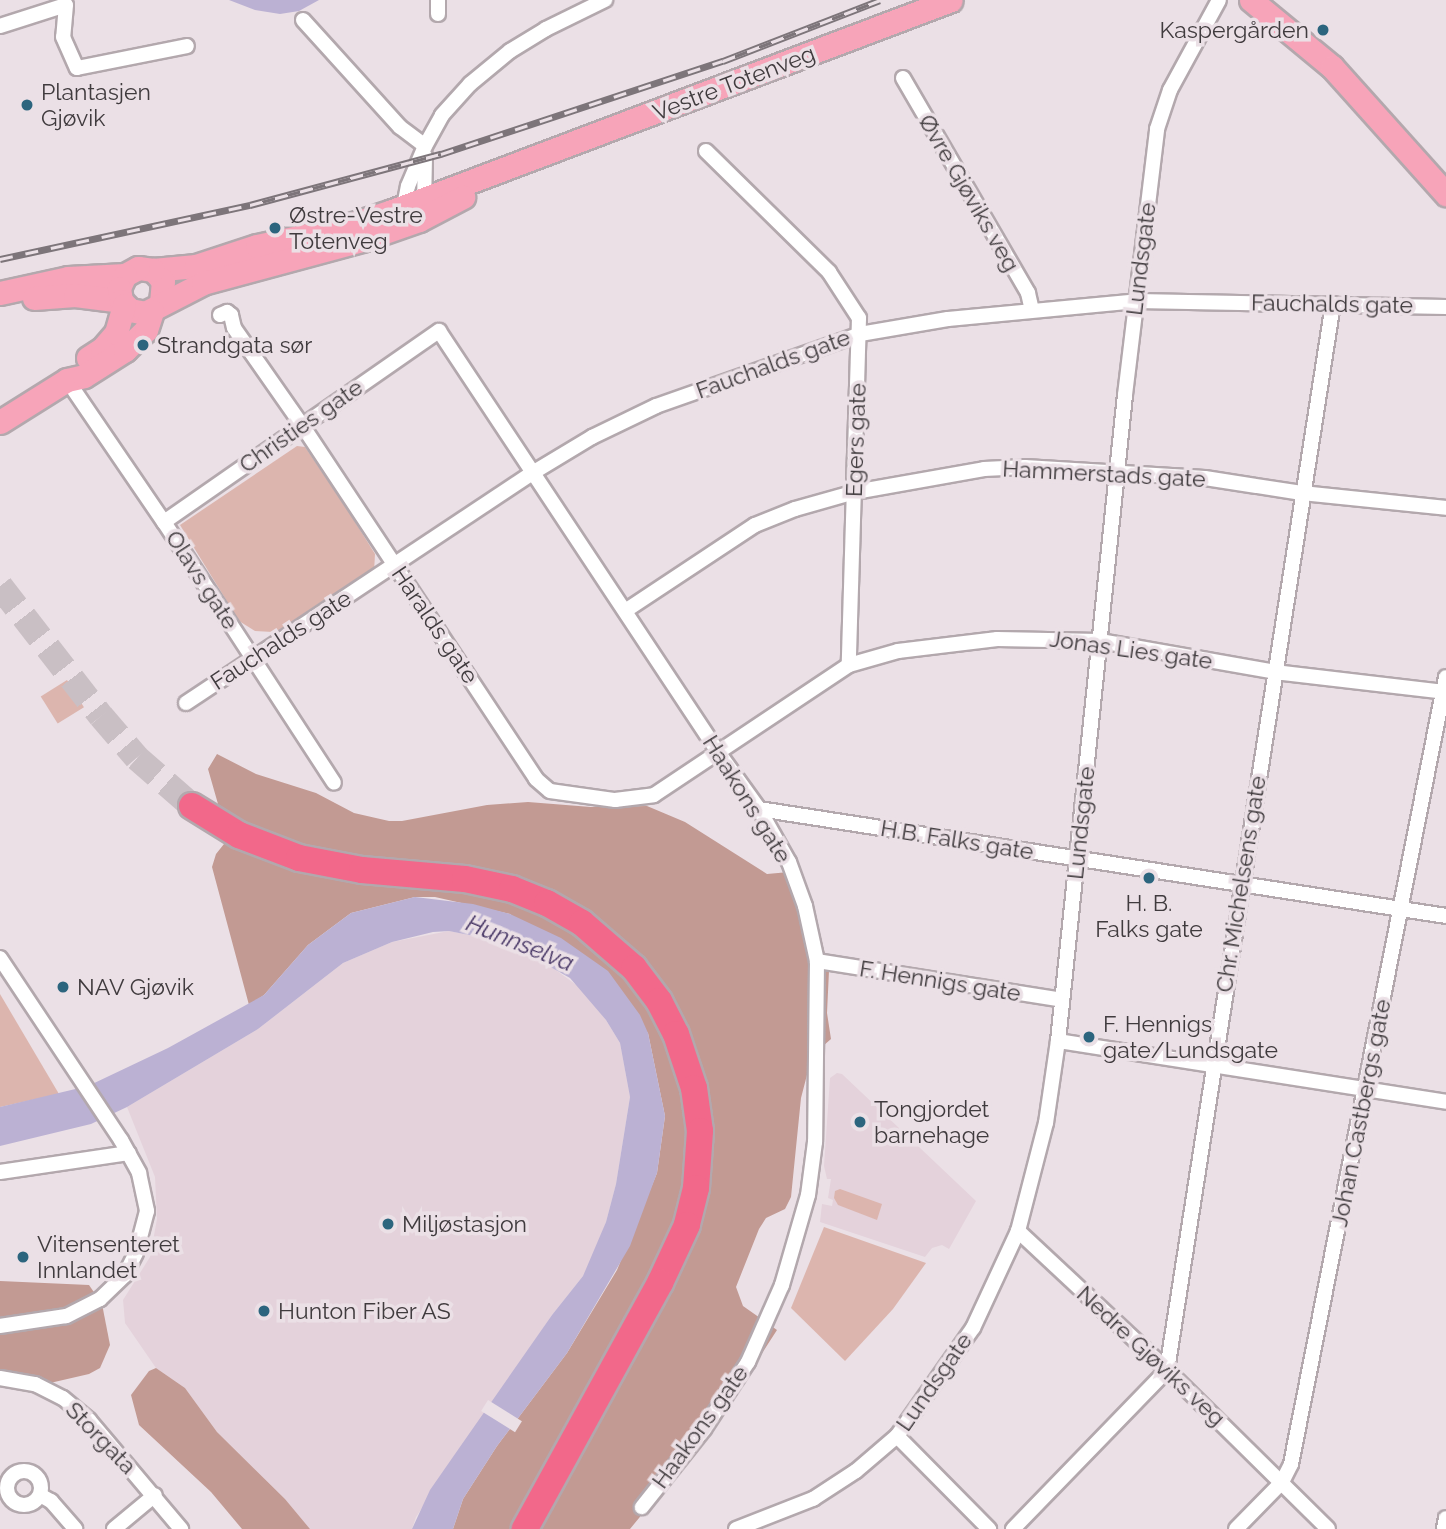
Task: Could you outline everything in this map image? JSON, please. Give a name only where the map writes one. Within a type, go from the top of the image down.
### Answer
[{"type":"highway","points":[[192,806],[239,835],[299,858],[362,870],[466,879],[512,889],[547,903],[582,923],[634,968],[659,1001],[676,1034],[692,1079],[699,1130],[696,1188],[687,1225],[656,1293],[526,1529]]},
{"type":"main road","name":"Vestre Totenveg","points":[[156,307],[223,276],[362,240],[490,172],[518,166],[951,0]]},
{"type":"main road","points":[[1251,0],[1332,67]]},
{"type":"main road","points":[[1275,0],[1290,13],[1332,67],[1446,194]]},
{"type":"main road","name":"Vestre Totenveg","points":[[153,270],[197,266],[279,240],[416,211]]},
{"type":"main road","points":[[0,293],[68,278],[125,275],[138,268],[153,270],[163,281],[146,330],[125,350],[84,376],[67,380],[0,422]]},
{"type":"main road","points":[[67,380],[78,364],[110,342],[122,320],[119,288],[125,275]]},
{"type":"main road","points":[[0,306],[53,295],[122,303],[137,313],[156,307]]},
{"type":"street","points":[[416,211],[408,186],[442,115],[470,84],[500,60],[546,29],[605,0]]},
{"type":"street","name":"Lundsgate","points":[[736,1529],[813,1499],[856,1471],[897,1436],[973,1328],[1018,1231],[1046,1123],[1058,1041],[1117,473],[1157,129],[1170,90],[1219,0]]},
{"type":"street","points":[[0,26],[67,2],[63,37],[77,68],[187,46]]},
{"type":"street","points":[[303,20],[400,127],[425,146]]},
{"type":"street","name":"Øvre Gjøviks veg","points":[[903,78],[1028,293],[1032,310]]},
{"type":"street","points":[[416,211],[425,146]]},
{"type":"street","name":"Egers gate","points":[[706,151],[830,272],[859,318],[849,665]]},
{"type":"street","name":"Fauchalds gate","points":[[186,703],[534,472],[640,412],[860,334],[1032,310],[1137,300],[1446,307]]},
{"type":"street","name":"Chr. Michelsens gate","points":[[1167,1370],[1333,304]]},
{"type":"street","name":"Haralds gate","points":[[220,315],[228,312],[231,315],[234,328],[302,425],[536,779],[550,791],[615,800],[654,795],[718,752]]},
{"type":"street","name":"Christies gate","points":[[164,522],[439,331]]},
{"type":"street","name":"Haakons gate","points":[[439,331],[718,752],[759,809],[789,862],[805,906],[817,961],[815,1142],[808,1195],[782,1285],[767,1324],[737,1381],[704,1429],[642,1507]]},
{"type":"street","name":"Olavs gate","points":[[67,380],[164,522],[334,783]]},
{"type":"street","name":"Hammerstads gate","points":[[625,611],[755,525],[795,509],[855,492],[989,469],[1025,467],[1205,478],[1302,493],[1446,508]]},
{"type":"street","name":"Jonas Lies gate","points":[[718,752],[849,665],[898,651],[997,639],[1100,641],[1275,672],[1444,692]]},
{"type":"street","name":"Johan Castbergs gate","points":[[1236,1529],[1283,1482],[1291,1464],[1446,677]]},
{"type":"street","name":"H.B. Falks gate","points":[[759,809],[1446,916]]},
{"type":"street","points":[[0,958],[129,1153],[144,1186],[148,1211],[136,1253],[125,1276],[86,1308],[66,1315],[0,1326]]},
{"type":"street","name":"F. Hennigs gate","points":[[817,961],[1062,1000]]},
{"type":"street","points":[[1058,1041],[1446,1102]]},
{"type":"street","points":[[0,1172],[129,1153]]},
{"type":"street","name":"Nedre Gjøviks veg","points":[[1018,1231],[1167,1370],[1328,1529]]},
{"type":"street","points":[[1013,1529],[1167,1370]]},
{"type":"street","name":"Storgata","points":[[0,1378],[35,1384],[63,1398],[86,1418],[155,1494],[181,1529]]},
{"type":"street","points":[[897,1436],[989,1529]]},
{"type":"street","points":[[40,1494],[51,1501],[75,1529]]},
{"type":"street","points":[[114,1529],[155,1494]]},
{"type":"street","points":[[1444,1529],[1446,1518]]},
{"type":"shaded area","points":[[297,446],[305,447],[375,554],[374,572],[288,629],[255,631],[239,621],[180,525]]},
{"type":"shaded area","points":[[67,680],[84,707],[58,724],[41,696]]},
{"type":"shaded area","points":[[217,754],[256,774],[316,793],[354,813],[389,821],[487,805],[528,802],[591,807],[647,806],[685,822],[767,874],[800,871],[811,897],[829,971],[827,1013],[831,1039],[816,1052],[801,1098],[791,1197],[785,1209],[766,1218],[759,1229],[736,1287],[743,1306],[777,1330],[717,1423],[630,1529],[453,1529],[463,1499],[497,1446],[567,1353],[617,1270],[657,1173],[665,1116],[648,1033],[510,914],[435,897],[415,897],[351,913],[308,945],[264,995],[249,1005],[212,867],[216,854],[228,839],[208,769]]},
{"type":"shaded area","name":"Hunton Fiber AS","points":[[449,931],[474,936],[546,963],[582,989],[606,1020],[620,1043],[630,1097],[616,1184],[593,1259],[583,1276],[552,1315],[416,1517],[412,1529],[310,1529],[285,1499],[217,1432],[185,1388],[156,1368],[125,1323],[123,1300],[150,1257],[157,1219],[155,1177],[127,1107],[258,1029],[343,963],[392,942]]},
{"type":"shaded area","points":[[0,994],[59,1094],[0,1107]]},
{"type":"shaded area","name":"Tongjordet barnehage","points":[[837,1073],[842,1074],[976,1201],[949,1249],[942,1245],[932,1248],[925,1257],[820,1222],[822,1204],[832,1206],[833,1200],[828,1198],[831,1179],[827,1179],[824,1166],[830,1078]]},
{"type":"shaded area","points":[[840,1189],[882,1204],[877,1220],[838,1205],[834,1198],[835,1191]]},
{"type":"shaded area","points":[[824,1227],[926,1263],[893,1309],[845,1361],[791,1308]]},
{"type":"shaded area","points":[[0,1281],[89,1285],[102,1304],[110,1345],[100,1368],[89,1374],[50,1383],[0,1383]]},
{"type":"shaded area","points":[[156,1368],[185,1388],[217,1432],[285,1499],[310,1529],[242,1529],[211,1492],[139,1425],[131,1395],[149,1371]]},
{"type":"water","points":[[229,0],[319,0],[299,11],[280,14],[255,10]]},
{"type":"water","name":"Hunnselva","points":[[415,897],[473,904],[510,914],[561,938],[608,971],[640,1015],[648,1033],[665,1116],[657,1173],[630,1246],[567,1353],[497,1446],[463,1499],[453,1529],[412,1529],[430,1490],[552,1315],[583,1276],[606,1222],[616,1184],[630,1097],[620,1043],[606,1020],[570,978],[531,956],[474,936],[449,931],[433,932],[392,942],[343,963],[258,1029],[127,1107],[91,1124],[0,1146],[0,1107],[88,1086],[168,1048],[264,995],[308,945],[351,913]]},
{"type":"pier","points":[[488,1400],[522,1421],[515,1432],[481,1411]]},
{"type":"tunnel","points":[[0,586],[137,758],[192,806]]},
{"type":"railway","points":[[0,259],[250,205],[441,154],[723,61],[880,0]]},
{"type":"place","name":"Kaspergården","points":[[1323,30]]},
{"type":"place","name":"Plantasjen Gjøvik","points":[[27,105]]},
{"type":"place","name":"Østre-Vestre Totenveg","points":[[275,228]]},
{"type":"place","name":"Strandgata sør","points":[[143,345]]},
{"type":"place","name":"H. B. Falks gate","points":[[1149,878]]},
{"type":"place","name":"NAV Gjøvik","points":[[63,987]]},
{"type":"place","name":"F. Hennigs gate/Lundsgate","points":[[1089,1037]]},
{"type":"place","name":"Tongjordet barnehage","points":[[860,1122]]},
{"type":"place","name":"Miljøstasjon","points":[[388,1224]]},
{"type":"place","name":"Vitensenteret Innlandet","points":[[23,1257]]},
{"type":"place","name":"Hunton Fiber AS","points":[[264,1311]]}]
